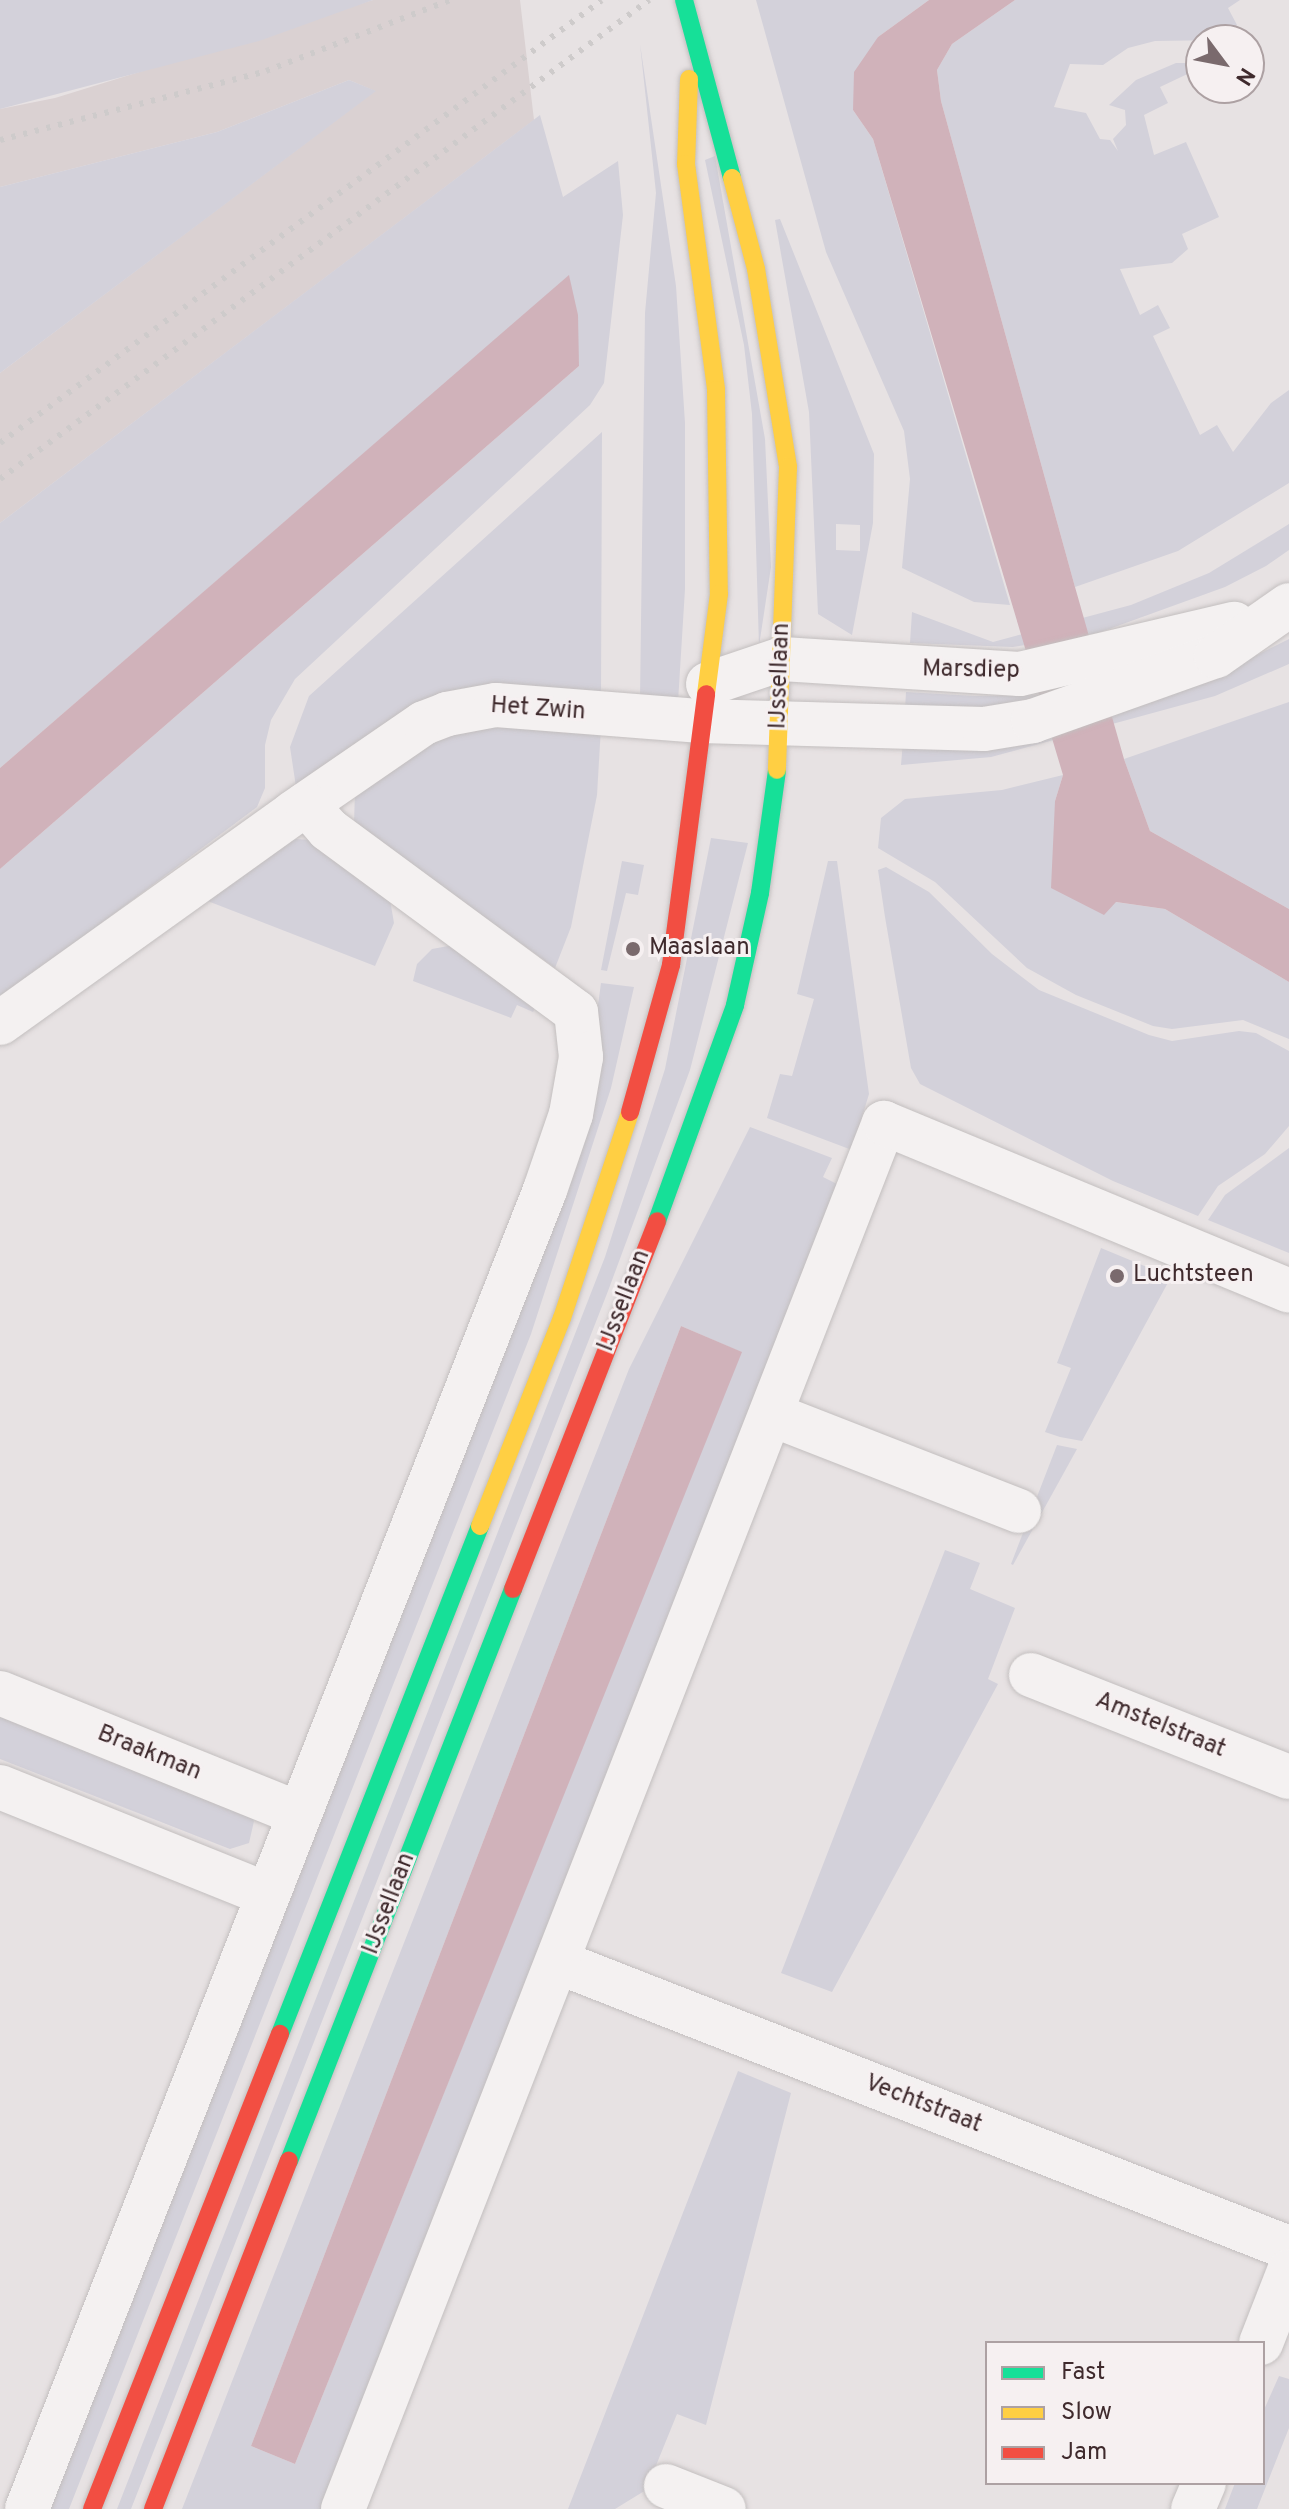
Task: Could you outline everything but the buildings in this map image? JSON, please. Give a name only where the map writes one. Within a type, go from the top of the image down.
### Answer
[{"type":"main road","name":"IJssellaan","points":[[153,2509],[663,1204],[735,1005],[776,800],[788,467],[756,269],[691,39],[684,0]]},
{"type":"main road","name":"IJssellaan","points":[[92,2509],[562,1318],[645,1068],[671,965],[719,594],[716,390],[686,164],[691,39]]},
{"type":"street","name":"Marsdiep","points":[[780,722],[984,729],[1033,721],[1113,675],[1284,608]]},
{"type":"street","name":"Marsdiep","points":[[704,702],[782,659],[1020,674],[1113,675]]},
{"type":"street","name":"Het Zwin","points":[[0,1023],[299,808],[424,723],[470,707],[704,702],[780,722]]},
{"type":"street","points":[[27,2509],[558,1152],[581,1057],[576,1012],[299,808]]},
{"type":"street","points":[[343,2509],[773,1415],[884,1123],[1289,1291]]},
{"type":"street","points":[[773,1415],[1019,1511]]},
{"type":"street","name":"Amstelstraat","points":[[1031,1675],[1289,1777]]},
{"type":"street","name":"Braakman","points":[[0,1693],[299,1814]]},
{"type":"street","points":[[0,1787],[266,1894]]},
{"type":"street","name":"Vechtstraat","points":[[558,1962],[1289,2248]]},
{"type":"street","points":[[1273,2332],[1289,2271]]},
{"type":"street","points":[[1193,2509],[1203,2485]]},
{"type":"street","points":[[666,2486],[724,2509]]},
{"type":"shaded area","points":[[0,0],[373,0],[259,41],[0,109]]},
{"type":"shaded area","points":[[373,0],[520,0],[534,120],[0,523],[0,373],[375,91],[349,80],[217,132],[0,187],[0,109],[55,98]]},
{"type":"shaded area","points":[[756,0],[929,0],[878,37],[853,110],[873,139],[1010,605],[974,602],[902,568],[910,479],[904,431],[826,252]]},
{"type":"shaded area","points":[[929,0],[1015,0],[952,44],[937,70],[941,101],[1075,587],[1124,759],[1150,831],[1289,909],[1289,982],[1165,909],[1116,902],[1104,915],[1051,888],[1055,801],[1063,775],[873,139],[853,110],[854,72],[878,37]]},
{"type":"shaded area","points":[[1015,0],[1240,0],[1228,8],[1236,24],[1185,24],[1185,41],[1155,41],[1128,48],[1103,65],[1070,64],[1054,107],[1086,113],[1100,139],[1110,140],[1118,151],[1113,139],[1126,125],[1125,110],[1109,105],[1136,80],[1176,63],[1185,63],[1185,75],[1160,87],[1168,103],[1144,115],[1154,155],[1186,142],[1219,217],[1182,234],[1188,249],[1172,263],[1120,269],[1140,315],[1158,305],[1170,328],[1153,336],[1200,435],[1217,425],[1233,452],[1271,403],[1289,390],[1289,483],[1178,551],[1075,587],[941,101],[937,70],[952,44]]},
{"type":"shaded area","points":[[640,44],[676,286],[685,423],[685,589],[678,702],[640,700],[645,313],[656,193]]},
{"type":"shaded area","points":[[349,80],[376,91],[0,373],[0,187],[217,132]]},
{"type":"shaded area","points":[[540,115],[563,197],[618,161],[623,215],[604,383],[590,405],[295,679],[271,720],[265,745],[265,788],[257,807],[0,999],[0,869],[579,366],[569,276],[0,768],[0,523]]},
{"type":"shaded area","points":[[715,156],[765,439],[771,567],[759,646],[752,414],[744,345],[705,160]]},
{"type":"shaded area","points":[[780,219],[874,454],[873,523],[852,635],[818,614],[809,412],[775,220]],"holes":[[[836,524],[860,525],[860,551],[836,550]]]},
{"type":"shaded area","points":[[569,275],[578,315],[579,366],[0,869],[0,768]]},
{"type":"shaded area","points":[[602,432],[601,700],[541,696],[296,787],[290,747],[309,696]]},
{"type":"shaded area","points":[[1289,524],[1289,550],[1266,566],[1225,587],[1098,633],[1013,647],[910,643],[912,612],[993,642],[1131,605],[1209,573]]},
{"type":"shaded area","points":[[1289,639],[1289,664],[1215,696],[991,757],[901,765],[903,741],[1247,660]]},
{"type":"shaded area","points":[[906,692],[975,696],[1047,695],[1025,708],[905,710]]},
{"type":"shaded area","points":[[1289,702],[1289,909],[1150,831],[1124,759]]},
{"type":"shaded area","points":[[447,726],[601,727],[597,795],[571,927],[555,968],[354,824],[355,791]]},
{"type":"shaded area","points":[[1063,775],[1055,801],[1115,902],[1165,909],[1289,982],[1289,1039],[1243,1020],[1172,1029],[1153,1026],[1076,995],[1027,968],[935,882],[878,848],[881,818],[905,799],[1002,790]]},
{"type":"shaded area","points":[[711,838],[748,843],[690,1070],[608,1291],[131,2509],[117,2509],[605,1257],[665,1069]]},
{"type":"shaded area","points":[[296,839],[311,840],[389,894],[394,923],[375,966],[205,900],[282,843]]},
{"type":"shaded area","points":[[622,861],[644,865],[638,895],[626,893],[607,971],[601,970]]},
{"type":"shaded area","points":[[828,861],[837,861],[869,1094],[852,1150],[767,1118],[780,1074],[792,1076],[814,999],[797,994]]},
{"type":"shaded area","points":[[886,867],[929,892],[992,954],[1039,990],[1149,1035],[1172,1041],[1239,1031],[1256,1033],[1289,1051],[1289,1126],[1265,1154],[1218,1186],[1198,1216],[1113,1181],[920,1084],[911,1068],[885,917],[878,870]]},
{"type":"shaded area","points":[[459,944],[538,1002],[533,1012],[517,1005],[511,1018],[413,981],[417,964],[432,949]]},
{"type":"shaded area","points":[[601,983],[634,987],[611,1088],[531,1334],[69,2509],[42,2509],[594,1035]]},
{"type":"shaded area","points":[[750,1127],[832,1158],[823,1177],[839,1185],[321,2509],[182,2509],[629,1369]],"holes":[[[681,1326],[741,1352],[295,2464],[251,2446]]]},
{"type":"shaded area","points":[[1289,1148],[1289,1253],[1208,1220],[1225,1195]]},
{"type":"shaded area","points":[[1101,1248],[1171,1277],[1082,1441],[1045,1432],[1071,1368],[1057,1363]]},
{"type":"shaded area","points":[[681,1326],[742,1352],[295,2464],[251,2446]]},
{"type":"shaded area","points":[[1057,1445],[1077,1449],[1013,1565],[1011,1564]]},
{"type":"shaded area","points":[[945,1550],[980,1563],[970,1589],[1015,1608],[988,1679],[998,1684],[832,1992],[781,1973]]},
{"type":"shaded area","points":[[0,1713],[248,1814],[254,1821],[249,1843],[230,1849],[0,1759]]},
{"type":"shaded area","points":[[738,2071],[791,2093],[706,2425],[677,2414],[646,2490],[615,2509],[568,2509]]},
{"type":"shaded area","points":[[1279,2376],[1289,2379],[1289,2428],[1257,2509],[1225,2509],[1234,2485],[1265,2485],[1265,2408]]},
{"type":"railway","points":[[0,140],[266,71],[450,0]]},
{"type":"railway","points":[[0,443],[602,0]]},
{"type":"railway","points":[[0,479],[649,0]]},
{"type":"traffic: fast","points":[[684,0],[732,178]]},
{"type":"traffic: fast","points":[[657,1221],[735,1005],[760,893],[777,770]]},
{"type":"traffic: fast","points":[[280,2034],[480,1526]]},
{"type":"traffic: fast","points":[[289,2161],[513,1589]]},
{"type":"traffic: slow","points":[[689,79],[686,164],[716,390],[719,594],[706,694]]},
{"type":"traffic: slow","points":[[732,178],[756,269],[788,467],[777,770]]},
{"type":"traffic: slow","points":[[480,1526],[562,1318],[630,1112]]},
{"type":"traffic: jam","points":[[630,1112],[671,965],[706,694]]},
{"type":"traffic: jam","points":[[513,1589],[657,1221]]},
{"type":"traffic: jam","points":[[92,2509],[280,2034]]},
{"type":"traffic: jam","points":[[153,2509],[289,2161]]},
{"type":"place","name":"Maaslaan","points":[[633,949]]},
{"type":"place","name":"Luchtsteen","points":[[1117,1276]]}]
